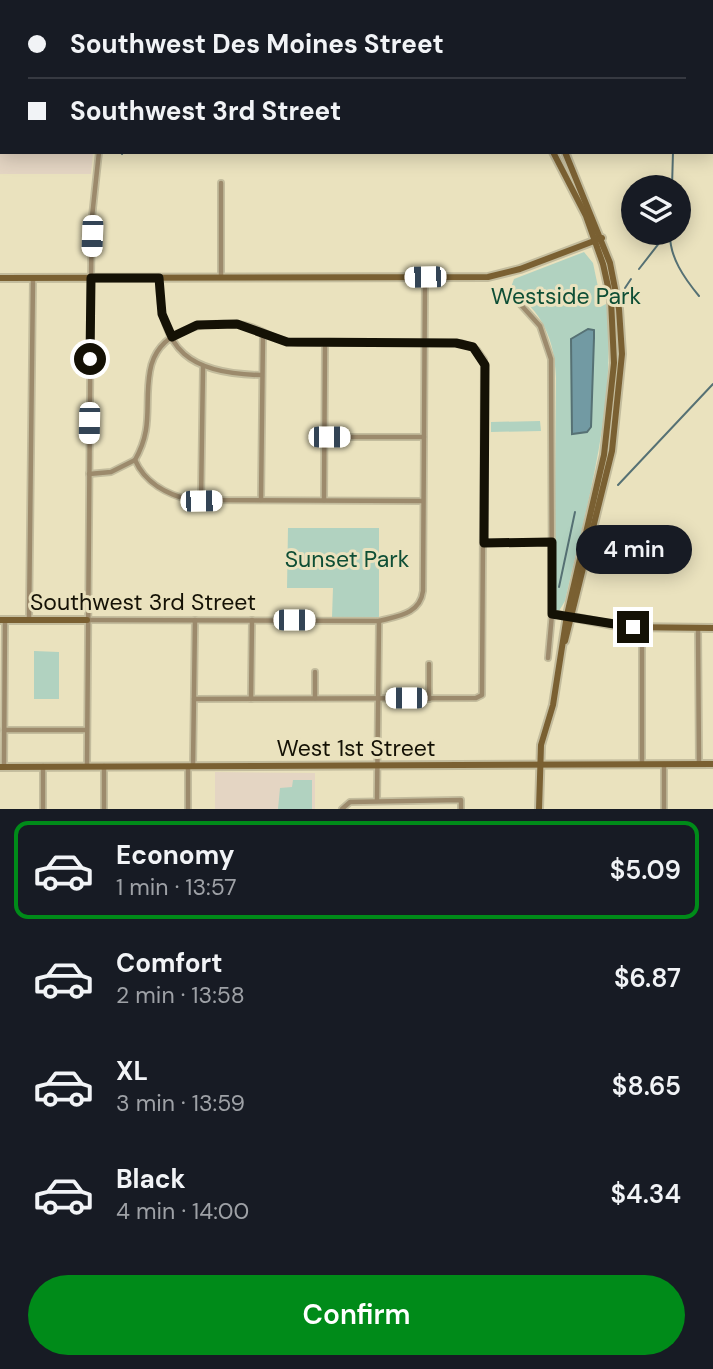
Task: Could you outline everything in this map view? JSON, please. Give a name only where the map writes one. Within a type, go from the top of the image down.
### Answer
[{"type":"main road","points":[[554,154],[599,239]]},
{"type":"main road","points":[[539,809],[541,745],[553,705],[604,454],[612,399],[612,313],[606,276],[599,239],[566,154]]},
{"type":"main road","points":[[0,278],[499,275],[599,239]]},
{"type":"main road","points":[[570,616],[642,627],[713,628]]},
{"type":"main road","name":"Southwest 3rd Street","points":[[3,620],[87,620]]},
{"type":"main road","name":"West 1st Street","points":[[2,767],[713,764]]},
{"type":"street","points":[[87,766],[92,216],[99,154]]},
{"type":"street","points":[[221,183],[221,278]]},
{"type":"street","points":[[135,460],[148,479],[165,492],[201,501],[423,500],[425,277]]},
{"type":"street","points":[[29,620],[33,278]]},
{"type":"street","points":[[159,278],[162,314],[172,337],[184,354],[203,367],[223,374],[261,375]]},
{"type":"street","points":[[513,296],[540,326],[551,359],[552,614],[548,658]]},
{"type":"street","points":[[89,474],[111,472],[135,460],[148,429],[151,366],[161,346],[188,328],[205,324],[237,324],[287,342],[456,343],[473,347],[485,365],[481,695],[476,698],[429,699],[194,699]]},
{"type":"street","points":[[261,500],[263,334]]},
{"type":"street","points":[[324,500],[325,343]]},
{"type":"street","points":[[201,501],[203,367]]},
{"type":"street","points":[[324,437],[424,437]]},
{"type":"street","name":"Southwest 3rd Street","points":[[87,620],[379,621],[410,612],[421,600],[423,591],[423,500]]},
{"type":"street","points":[[484,543],[552,542]]},
{"type":"street","points":[[552,614],[570,616]]},
{"type":"street","points":[[2,767],[3,620]]},
{"type":"street","points":[[188,809],[195,620]]},
{"type":"street","points":[[251,699],[252,620]]},
{"type":"street","points":[[377,801],[379,621]]},
{"type":"street","points":[[642,627],[642,764]]},
{"type":"street","points":[[698,628],[699,764]]},
{"type":"street","points":[[429,664],[429,699]]},
{"type":"street","points":[[315,672],[315,698]]},
{"type":"street","points":[[4,730],[86,730]]},
{"type":"street","points":[[664,764],[664,809]]},
{"type":"street","points":[[43,766],[43,809]]},
{"type":"street","points":[[104,766],[104,809]]},
{"type":"street","points":[[342,809],[350,802],[461,800],[461,809]]},
{"type":"shaded area","points":[[0,154],[93,154],[91,174],[0,174]]},
{"type":"shaded area","points":[[215,772],[315,773],[315,809],[215,809]]},
{"type":"green space","name":"Westside Park","points":[[584,252],[593,263],[602,306],[606,304],[607,308],[607,382],[598,456],[565,601],[559,611],[554,609],[555,364],[545,327],[531,307],[510,290],[514,279]]},
{"type":"green space","points":[[540,421],[541,431],[491,432],[491,422]]},
{"type":"green space","name":"Sunset Park","points":[[288,528],[379,528],[379,617],[332,617],[333,588],[287,588]]},
{"type":"green space","points":[[34,651],[59,652],[59,699],[34,699]]},
{"type":"green space","points":[[293,780],[312,780],[312,809],[278,809],[280,788],[292,787]]},
{"type":"water","points":[[588,329],[594,330],[591,427],[587,432],[572,434],[571,339]]},
{"type":"waterway","points":[[672,175],[673,154]]},
{"type":"waterway","points":[[639,269],[658,245]]},
{"type":"waterway","points":[[671,245],[683,275],[699,296]]},
{"type":"waterway","points":[[625,288],[631,279]]},
{"type":"waterway","points":[[618,485],[713,384]]},
{"type":"waterway","points":[[559,587],[575,512]]},
{"type":"route","points":[[90,359],[91,278],[159,278],[162,314],[172,337],[197,325],[237,324],[255,329],[278,341],[298,343],[468,344],[477,350],[485,365],[484,543],[552,542],[552,614],[633,627]]}]
